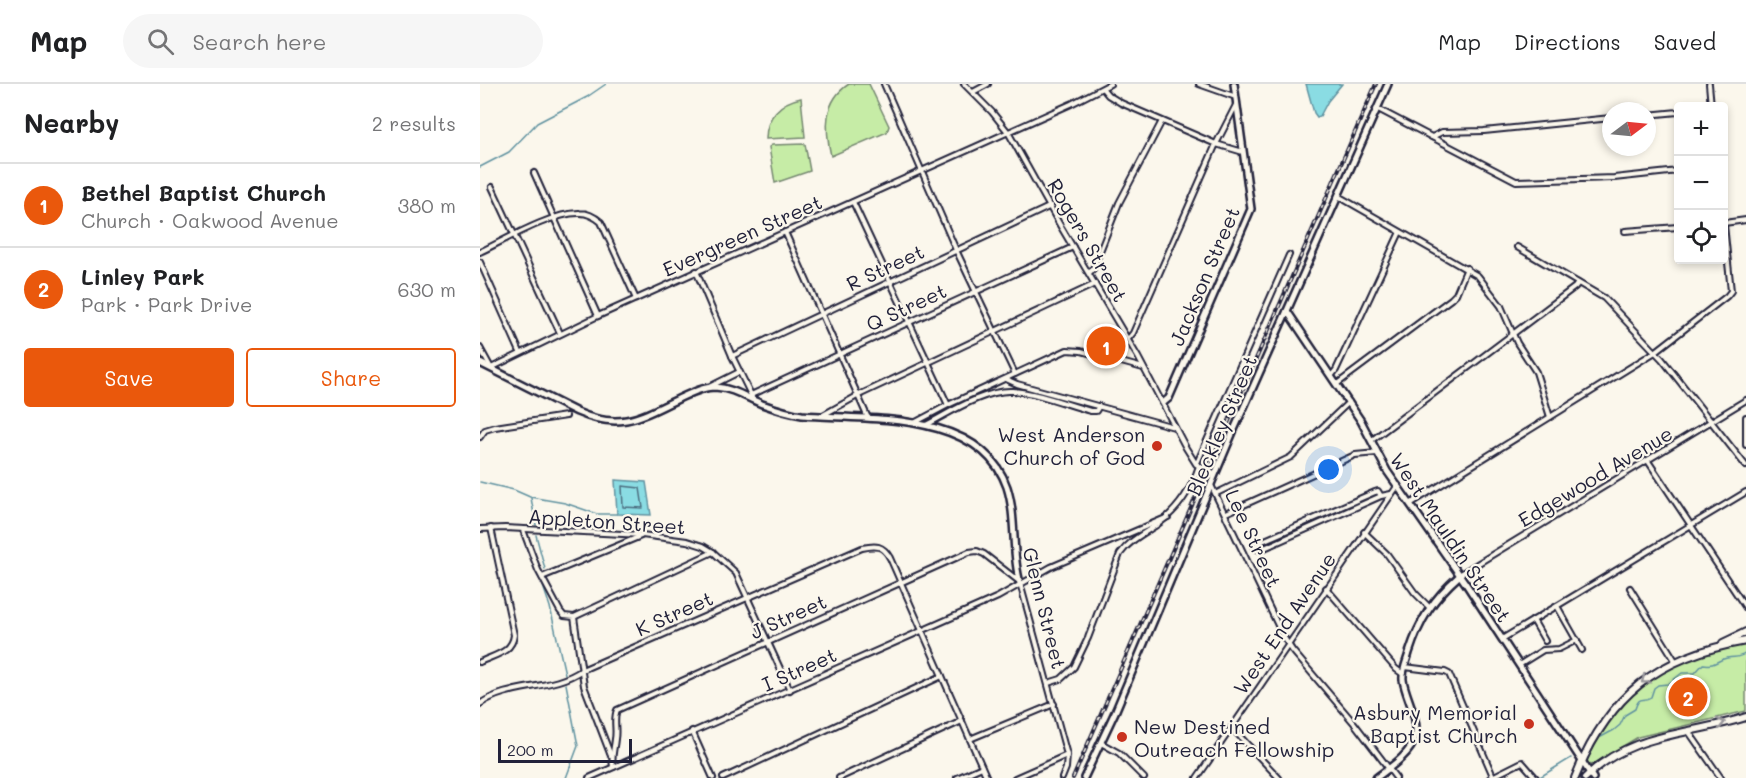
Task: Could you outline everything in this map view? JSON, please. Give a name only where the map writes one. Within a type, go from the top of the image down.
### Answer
[{"type":"main road","points":[[1575,778],[1581,761],[1602,723],[1622,698],[1648,677],[1676,662],[1746,632]]},
{"type":"main road","points":[[1717,646],[1746,641]]},
{"type":"main road","points":[[1589,776],[1607,760],[1643,741],[1746,717]]},
{"type":"street","points":[[884,84],[956,250],[1015,374]]},
{"type":"street","name":"Rogers Street","points":[[964,84],[1008,132],[1128,339],[1175,427],[1198,465],[1215,476]]},
{"type":"street","points":[[973,92],[988,84]]},
{"type":"street","name":"Evergreen Street","points":[[491,368],[597,315],[1008,132],[1110,84]]},
{"type":"street","points":[[1128,339],[1133,333],[1237,100],[1199,84]]},
{"type":"street","name":"Jackson Street","points":[[1163,404],[1169,398],[1251,209],[1234,84]]},
{"type":"street","name":"Bleckley Street","points":[[1084,778],[1388,84]]},
{"type":"street","points":[[1709,84],[1711,102]]},
{"type":"street","points":[[1103,89],[1121,104],[1216,144],[1244,152]]},
{"type":"street","points":[[1378,109],[1516,181],[1614,178],[1674,171]]},
{"type":"street","points":[[1656,114],[1674,112]]},
{"type":"street","points":[[1431,137],[1442,132],[1484,131],[1602,119]]},
{"type":"street","points":[[1089,273],[1093,269],[1132,176],[1162,121]]},
{"type":"street","points":[[534,172],[597,315]]},
{"type":"street","points":[[492,186],[560,333]]},
{"type":"street","points":[[1338,196],[1478,276],[1501,306],[1513,334],[1536,372],[1550,417]]},
{"type":"street","points":[[853,201],[948,405]]},
{"type":"street","name":"R Street","points":[[732,356],[889,280],[1051,206]]},
{"type":"street","points":[[480,252],[554,218],[579,212],[585,213],[601,222],[636,299]]},
{"type":"street","points":[[1728,223],[1746,220]]},
{"type":"street","points":[[1625,231],[1674,227]]},
{"type":"street","points":[[784,232],[868,419]]},
{"type":"street","points":[[1332,375],[1400,232]]},
{"type":"street","name":"Q Street","points":[[752,397],[1073,247]]},
{"type":"street","points":[[1517,247],[1604,298],[1655,352],[1746,466]]},
{"type":"street","points":[[1048,683],[1061,679],[1074,667],[1088,638],[1115,563],[1127,545],[1168,517],[1188,494],[1198,465],[1289,255]]},
{"type":"street","points":[[480,262],[520,352]]},
{"type":"street","points":[[1410,504],[1655,352],[1727,296],[1731,291],[1728,262]]},
{"type":"street","points":[[1337,384],[1451,299],[1456,294],[1467,268]]},
{"type":"street","points":[[696,271],[752,397]]},
{"type":"street","points":[[1372,440],[1578,283]]},
{"type":"street","points":[[820,417],[859,395],[1095,284]]},
{"type":"street","name":"West Mauldin Street","points":[[1287,311],[1332,375],[1372,440],[1377,453],[1502,639],[1589,776]]},
{"type":"street","points":[[480,348],[491,368]]},
{"type":"street","points":[[914,423],[1057,354],[1073,350],[1144,368]]},
{"type":"street","points":[[480,363],[590,418],[609,422],[624,422],[640,417],[739,372]]},
{"type":"street","points":[[1005,379],[1175,427]]},
{"type":"street","name":"Glenn Street","points":[[705,388],[716,387],[729,390],[752,397],[784,412],[820,417],[914,423],[969,442],[991,459],[1008,489],[1016,566],[1067,755],[1062,778]]},
{"type":"street","points":[[926,426],[964,405],[1010,391],[1030,394],[1090,411],[1096,411],[1099,406]]},
{"type":"street","name":"Edgewood Avenue","points":[[1459,576],[1712,423],[1746,400]]},
{"type":"street","points":[[1217,493],[1292,458],[1349,402]]},
{"type":"street","points":[[480,437],[485,429],[566,416]]},
{"type":"street","points":[[1746,417],[1746,446]]},
{"type":"street","points":[[1226,513],[1355,455],[1377,453]]},
{"type":"street","points":[[1648,461],[1746,608]]},
{"type":"street","name":"Lee Street","points":[[1211,484],[1288,643],[1396,778]]},
{"type":"street","name":"West End Avenue","points":[[1197,778],[1398,485]]},
{"type":"street","points":[[1381,496],[1380,493],[1375,492],[1257,543],[1255,548],[1260,550],[1381,496],[1392,494]]},
{"type":"street","points":[[1502,639],[1746,492]]},
{"type":"street","name":"I Street","points":[[589,778],[998,597],[1020,583],[1108,541],[1168,517]]},
{"type":"street","points":[[480,662],[506,650],[513,642],[514,635],[490,528]]},
{"type":"street","name":"Appleton Street","points":[[480,529],[642,535],[697,543],[713,552],[736,573],[790,690]]},
{"type":"street","points":[[523,530],[542,577],[564,616],[574,617],[713,552]]},
{"type":"street","points":[[1364,532],[1387,554],[1415,593],[1429,607]]},
{"type":"street","points":[[542,577],[642,535]]},
{"type":"street","name":"K Street","points":[[480,704],[501,693],[560,681],[862,548],[880,546],[884,548],[900,581]]},
{"type":"street","name":"J Street","points":[[613,767],[611,756],[617,710],[900,581],[977,550],[1020,583]]},
{"type":"street","points":[[1376,778],[1410,749],[1415,738],[1416,725],[1404,670],[1413,641],[1429,607],[1459,576]]},
{"type":"street","points":[[900,581],[987,778]]},
{"type":"street","points":[[1326,588],[1396,669],[1449,674],[1460,694],[1492,777],[1522,762],[1536,778]]},
{"type":"street","points":[[1630,588],[1676,662]]},
{"type":"street","points":[[1557,606],[1582,650]]},
{"type":"street","points":[[574,617],[584,686],[611,756]]},
{"type":"street","points":[[1533,620],[1545,641]]},
{"type":"street","points":[[1519,665],[1543,650],[1559,649],[1576,640]]},
{"type":"street","points":[[723,778],[942,676]]},
{"type":"street","points":[[970,739],[1054,704]]},
{"type":"street","points":[[839,778],[962,721]]},
{"type":"street","points":[[1232,728],[1279,778]]},
{"type":"street","points":[[1689,730],[1720,778]]},
{"type":"street","points":[[692,731],[713,778]]},
{"type":"street","points":[[1101,743],[1119,753],[1144,778]]},
{"type":"street","points":[[1015,778],[1067,755]]},
{"type":"street","points":[[957,778],[982,766]]},
{"type":"green space","points":[[849,84],[869,84],[889,126],[887,132],[831,156],[827,126],[830,107],[834,99]]},
{"type":"green space","points":[[801,98],[805,137],[766,139],[769,124],[776,112],[787,103]]},
{"type":"green space","points":[[805,144],[810,171],[775,183],[769,147]]},
{"type":"green space","points":[[1746,644],[1746,711],[1638,737],[1592,765],[1589,764],[1587,760],[1613,717],[1635,692],[1648,682],[1685,662]]},
{"type":"water","points":[[1306,84],[1342,84],[1317,117]]},
{"type":"water","points":[[615,480],[646,482],[651,515],[617,514]]},
{"type":"waterway","points":[[480,167],[509,152],[537,123],[587,97],[606,84]]},
{"type":"waterway","points":[[480,482],[514,490],[530,497],[565,503],[597,514],[617,514]]},
{"type":"waterway","points":[[531,498],[536,525]]},
{"type":"waterway","points":[[536,535],[545,569]]},
{"type":"waterway","points":[[542,583],[550,607],[565,674]]},
{"type":"waterway","points":[[1601,737],[1620,725],[1625,715],[1635,709],[1640,700],[1651,697],[1654,688],[1658,685],[1668,684],[1682,673],[1695,673],[1703,664],[1714,664],[1723,659],[1739,657],[1746,653]]},
{"type":"waterway","points":[[566,684],[578,746],[566,778]]},
{"type":"waterway","points":[[1540,777],[1571,758]]},
{"type":"railway","points":[[1073,778],[1376,84]]},
{"type":"place","name":"Bethel Baptist Church","points":[[1106,346]]},
{"type":"place","name":"West Anderson Church of God","points":[[1157,446]]},
{"type":"place","name":"Linley Park","points":[[1688,697]]},
{"type":"place","name":"Asbury Memorial Baptist Church","points":[[1529,724]]},
{"type":"place","name":"New Destined Outreach Fellowship","points":[[1122,737]]}]
